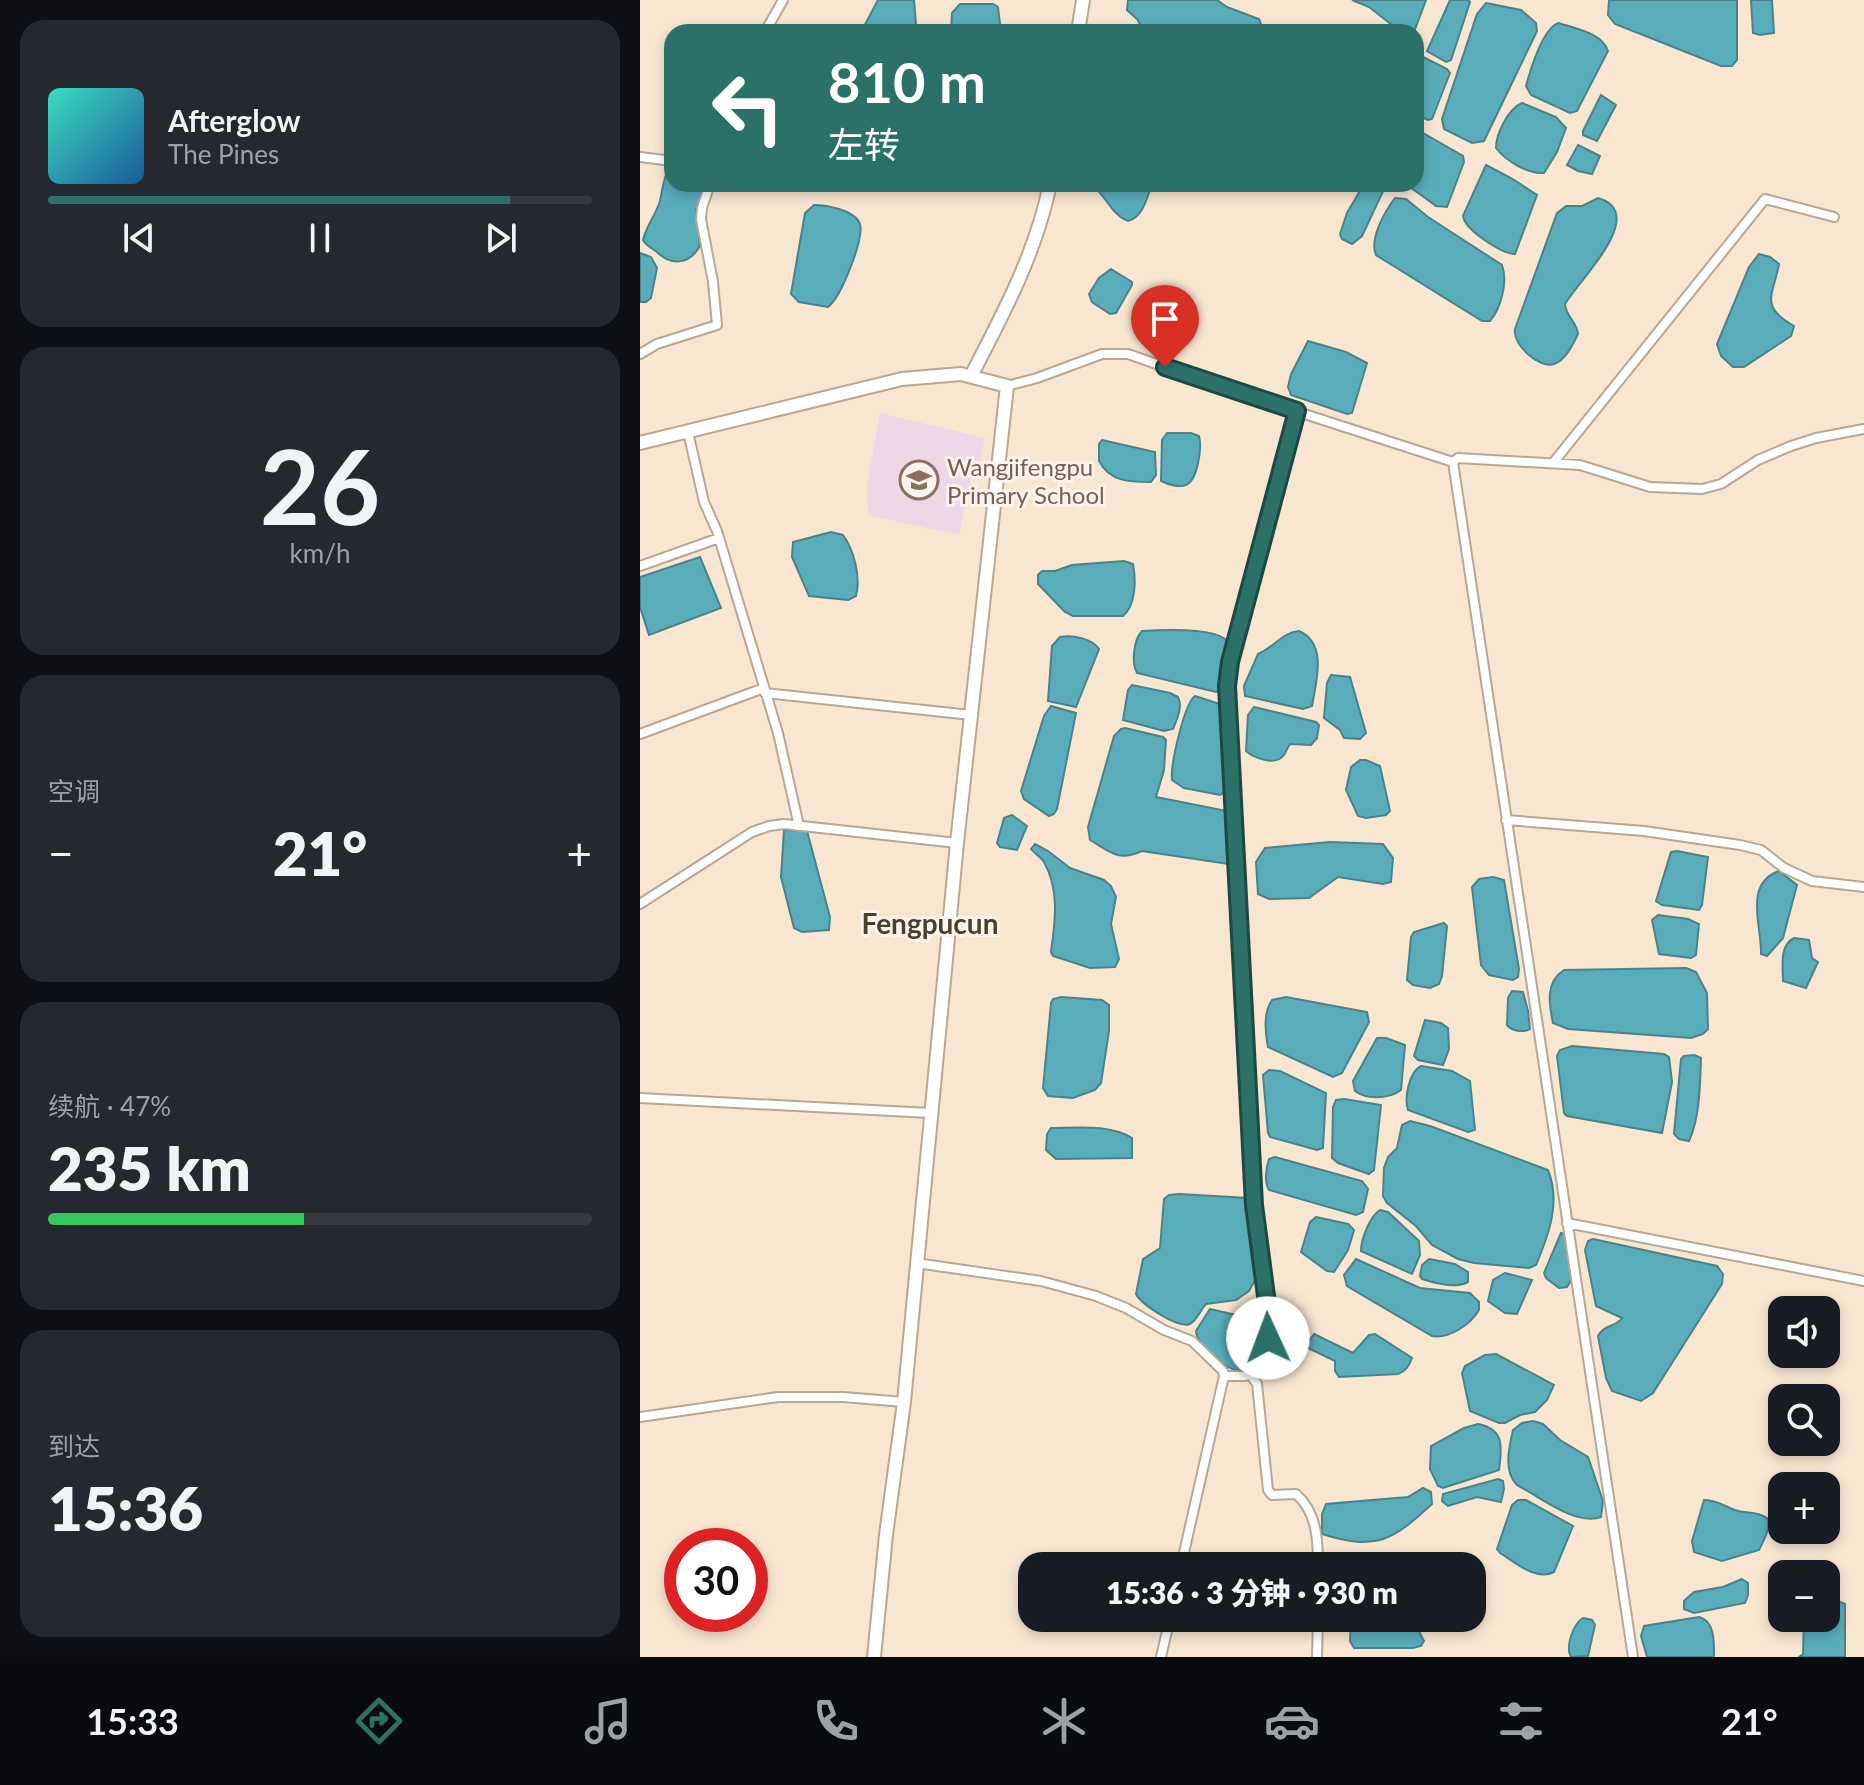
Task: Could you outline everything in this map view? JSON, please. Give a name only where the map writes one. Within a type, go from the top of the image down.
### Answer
[{"type":"street","points":[[770,24],[783,0]]},
{"type":"street","points":[[1079,24],[1083,0]]},
{"type":"street","points":[[640,157],[664,160]]},
{"type":"street","points":[[640,354],[657,344],[717,325],[713,282],[701,219],[707,192]]},
{"type":"street","points":[[971,376],[1019,279],[1036,237],[1048,192]]},
{"type":"street","points":[[1553,463],[1765,199],[1834,217]]},
{"type":"street","points":[[640,443],[902,379],[931,375],[971,376],[1007,386],[1102,354],[1119,353],[1136,356],[1201,381],[1453,462]]},
{"type":"street","points":[[874,1657],[904,1402],[957,843],[1007,386]]},
{"type":"street","points":[[1224,1376],[1251,1375],[1260,1366],[1268,1326],[1254,1205],[1228,677],[1297,411]]},
{"type":"street","points":[[1453,462],[1458,458],[1580,465],[1650,487],[1702,489],[1721,484],[1758,460],[1791,446],[1864,429]]},
{"type":"street","points":[[688,432],[704,502],[719,538],[778,733],[799,826]]},
{"type":"street","points":[[1453,462],[1633,1657]]},
{"type":"street","points":[[640,566],[719,538]]},
{"type":"street","points":[[640,734],[765,690],[971,715]]},
{"type":"street","points":[[1506,820],[1644,831],[1740,845],[1761,850],[1784,868],[1812,881],[1864,887]]},
{"type":"street","points":[[640,904],[752,832],[777,824],[957,843]]},
{"type":"street","points":[[640,1098],[930,1113]]},
{"type":"street","points":[[1567,1223],[1864,1281]]},
{"type":"street","points":[[916,1263],[1041,1281],[1106,1299],[1164,1330],[1192,1341],[1218,1365],[1224,1376],[1184,1552]]},
{"type":"street","points":[[1251,1375],[1257,1384],[1267,1487],[1272,1495],[1296,1494],[1303,1500],[1317,1528],[1318,1552]]},
{"type":"street","points":[[640,1417],[778,1397],[843,1397],[904,1402]]},
{"type":"street","points":[[1161,1657],[1167,1632]]},
{"type":"street","points":[[1317,1657],[1318,1632]]},
{"type":"shaded area","name":"Wangjifengpu Primary School","points":[[880,413],[985,438],[977,473],[972,472],[959,535],[868,515],[867,486]]},
{"type":"water","points":[[878,0],[914,0],[916,24],[865,24]]},
{"type":"water","points":[[1128,0],[1217,0],[1259,19],[1261,24],[1140,24],[1127,10]]},
{"type":"water","points":[[1352,0],[1426,0],[1417,24],[1391,24],[1369,7]]},
{"type":"water","points":[[1450,0],[1470,2],[1451,60],[1446,62],[1427,51]]},
{"type":"water","points":[[1609,0],[1737,0],[1737,60],[1732,66],[1721,66],[1615,24],[1608,15]]},
{"type":"water","points":[[1751,0],[1772,0],[1774,33],[1753,33]]},
{"type":"water","points":[[1486,3],[1521,10],[1536,23],[1537,31],[1484,141],[1472,143],[1444,129],[1442,119],[1477,14]]},
{"type":"water","points":[[960,4],[993,4],[998,7],[1000,24],[951,24],[952,13]]},
{"type":"water","points":[[1559,23],[1594,36],[1608,51],[1577,111],[1570,113],[1531,95],[1526,86],[1543,41],[1553,26]]},
{"type":"water","points":[[1424,58],[1450,73],[1432,119],[1424,118]]},
{"type":"water","points":[[1601,95],[1616,105],[1597,141],[1583,135],[1583,131]]},
{"type":"water","points":[[1522,103],[1556,117],[1566,128],[1557,152],[1544,173],[1518,166],[1496,148],[1504,122]]},
{"type":"water","points":[[1424,134],[1463,156],[1464,162],[1447,207],[1436,206],[1417,192],[1424,192]]},
{"type":"water","points":[[1578,145],[1600,156],[1592,174],[1567,165]]},
{"type":"water","points":[[1486,165],[1537,195],[1515,254],[1485,240],[1470,228],[1463,216]]},
{"type":"water","points":[[664,180],[664,192],[703,192],[696,210],[700,246],[691,257],[680,261],[668,260],[643,240],[659,204]]},
{"type":"water","points":[[1149,192],[1141,211],[1128,221],[1117,214],[1101,193]]},
{"type":"water","points":[[1359,192],[1383,192],[1362,236],[1352,244],[1342,239],[1340,234],[1347,213]]},
{"type":"water","points":[[1395,198],[1406,199],[1502,265],[1502,294],[1490,321],[1482,321],[1376,255],[1376,233]]},
{"type":"water","points":[[1598,198],[1612,206],[1617,218],[1614,232],[1565,304],[1578,334],[1571,347],[1558,362],[1548,365],[1541,363],[1522,348],[1515,329],[1557,213],[1566,206],[1582,206]]},
{"type":"water","points":[[814,205],[846,212],[860,224],[859,242],[850,268],[828,307],[799,302],[791,294],[805,213]]},
{"type":"water","points":[[640,253],[651,257],[657,268],[651,298],[646,302],[640,302]]},
{"type":"water","points":[[1759,254],[1779,264],[1772,306],[1794,326],[1791,336],[1744,367],[1733,367],[1721,356],[1717,344],[1749,267]]},
{"type":"water","points":[[1111,269],[1132,285],[1116,313],[1110,314],[1092,302],[1089,294],[1099,278]]},
{"type":"water","points":[[1308,341],[1346,352],[1367,363],[1352,413],[1291,395],[1288,387],[1291,374]]},
{"type":"water","points":[[1167,433],[1199,436],[1196,470],[1186,485],[1177,486],[1161,481],[1162,440]]},
{"type":"water","points":[[1102,440],[1155,452],[1156,475],[1151,482],[1128,481],[1109,473],[1099,461],[1099,444]]},
{"type":"water","points":[[831,532],[843,535],[856,564],[856,596],[848,600],[809,596],[792,557],[793,542]]},
{"type":"water","points":[[700,557],[721,608],[649,635],[640,607],[640,577]]},
{"type":"water","points":[[1124,561],[1133,564],[1135,585],[1133,599],[1123,616],[1073,616],[1065,612],[1038,584],[1038,575],[1042,571]]},
{"type":"water","points":[[1190,630],[1225,639],[1229,648],[1222,690],[1216,692],[1137,673],[1134,651],[1142,631]]},
{"type":"water","points":[[1299,631],[1308,637],[1317,654],[1312,706],[1303,709],[1245,696],[1244,686],[1258,654],[1288,634]]},
{"type":"water","points":[[1060,637],[1081,638],[1099,649],[1076,707],[1048,701],[1052,646]]},
{"type":"water","points":[[1331,675],[1350,677],[1366,733],[1360,739],[1344,738],[1340,730],[1324,718],[1327,683]]},
{"type":"water","points":[[1132,685],[1178,697],[1180,709],[1173,729],[1164,731],[1123,720],[1128,690]]},
{"type":"water","points":[[1195,696],[1223,705],[1228,790],[1220,795],[1184,788],[1172,780],[1179,735]]},
{"type":"water","points":[[1051,706],[1076,713],[1057,809],[1049,816],[1024,799],[1021,791],[1044,716]]},
{"type":"water","points":[[1254,707],[1316,722],[1319,725],[1317,738],[1311,745],[1290,744],[1279,759],[1264,760],[1254,756],[1246,751],[1248,715]]},
{"type":"water","points":[[1125,728],[1166,740],[1164,770],[1156,797],[1227,811],[1228,864],[1142,851],[1121,856],[1090,840],[1088,827],[1114,736]]},
{"type":"water","points":[[1360,760],[1380,766],[1390,811],[1386,815],[1358,816],[1346,790],[1351,767]]},
{"type":"water","points":[[1012,815],[1027,826],[1017,850],[1000,847],[997,843],[1004,818]]},
{"type":"water","points":[[784,830],[807,831],[830,917],[829,930],[802,932],[794,928],[781,877]]},
{"type":"water","points":[[1330,842],[1383,844],[1393,858],[1391,882],[1383,884],[1338,877],[1309,898],[1269,899],[1258,894],[1256,862],[1265,848]]},
{"type":"water","points":[[1035,844],[1070,868],[1104,880],[1111,886],[1116,897],[1111,924],[1119,959],[1115,967],[1090,968],[1053,956],[1054,895],[1044,862],[1031,849]]},
{"type":"water","points":[[1671,852],[1708,857],[1699,910],[1662,905],[1656,901]]},
{"type":"water","points":[[1779,871],[1797,885],[1783,938],[1767,956],[1761,954],[1758,896],[1768,877]]},
{"type":"water","points":[[1493,877],[1504,880],[1519,969],[1518,977],[1513,980],[1489,975],[1481,965],[1472,887],[1479,879]]},
{"type":"water","points":[[1658,915],[1688,919],[1699,924],[1696,955],[1691,958],[1659,954],[1652,920]]},
{"type":"water","points":[[1444,923],[1447,926],[1439,984],[1430,988],[1413,985],[1407,980],[1411,937],[1414,932]]},
{"type":"water","points":[[1794,938],[1809,940],[1812,958],[1818,962],[1806,988],[1783,981],[1784,951]]},
{"type":"water","points":[[1686,968],[1696,972],[1707,993],[1708,1029],[1703,1034],[1691,1038],[1568,1029],[1553,1023],[1551,987],[1564,970]]},
{"type":"water","points":[[1512,991],[1523,992],[1530,1029],[1515,1030],[1507,1025],[1508,998]]},
{"type":"water","points":[[1286,997],[1367,1012],[1369,1022],[1342,1073],[1333,1077],[1268,1047],[1266,1023],[1269,1005],[1272,1000]]},
{"type":"water","points":[[1053,999],[1102,1000],[1109,1005],[1109,1031],[1101,1083],[1095,1090],[1073,1098],[1048,1096],[1043,1088],[1051,1003]]},
{"type":"water","points":[[1425,1020],[1441,1023],[1448,1028],[1449,1049],[1443,1065],[1418,1060],[1414,1056]]},
{"type":"water","points":[[1377,1038],[1405,1045],[1401,1090],[1390,1095],[1366,1096],[1355,1091],[1353,1081]]},
{"type":"water","points":[[1572,1046],[1664,1054],[1669,1057],[1672,1082],[1662,1133],[1567,1116],[1564,1113],[1557,1056],[1560,1050]]},
{"type":"water","points":[[1694,1055],[1701,1058],[1700,1090],[1689,1141],[1679,1139],[1674,1134],[1681,1059]]},
{"type":"water","points":[[1421,1066],[1452,1071],[1470,1081],[1475,1130],[1468,1132],[1408,1110],[1408,1086]]},
{"type":"water","points":[[1269,1070],[1280,1071],[1326,1093],[1323,1148],[1317,1150],[1270,1137],[1263,1075]]},
{"type":"water","points":[[1336,1100],[1381,1105],[1374,1170],[1369,1174],[1332,1158],[1333,1107]]},
{"type":"water","points":[[1410,1121],[1548,1170],[1553,1194],[1552,1218],[1536,1265],[1529,1268],[1458,1259],[1432,1245],[1416,1226],[1387,1203],[1383,1196],[1384,1168],[1388,1157],[1397,1148],[1402,1125]]},
{"type":"water","points":[[1051,1128],[1093,1128],[1123,1134],[1132,1138],[1132,1158],[1056,1159],[1046,1150],[1047,1134]]},
{"type":"water","points":[[1275,1157],[1362,1181],[1368,1189],[1363,1212],[1356,1215],[1269,1190],[1267,1167],[1269,1159]]},
{"type":"water","points":[[1179,1194],[1248,1198],[1256,1278],[1249,1291],[1236,1300],[1206,1304],[1190,1324],[1184,1325],[1160,1315],[1136,1294],[1143,1259],[1160,1248],[1164,1199]]},
{"type":"water","points":[[1380,1210],[1388,1212],[1419,1241],[1420,1255],[1412,1274],[1361,1251],[1367,1228]]},
{"type":"water","points":[[1316,1217],[1348,1224],[1354,1230],[1348,1250],[1334,1272],[1327,1271],[1301,1252],[1310,1222]]},
{"type":"water","points":[[1561,1233],[1565,1234],[1572,1279],[1567,1287],[1559,1288],[1544,1273]]},
{"type":"water","points":[[1593,1239],[1717,1266],[1723,1274],[1722,1284],[1653,1393],[1641,1401],[1612,1391],[1606,1378],[1598,1336],[1622,1318],[1596,1306],[1585,1250],[1588,1241]]},
{"type":"water","points":[[1356,1259],[1420,1288],[1470,1293],[1479,1302],[1479,1310],[1458,1330],[1432,1336],[1347,1286],[1344,1275]]},
{"type":"water","points":[[1429,1259],[1455,1264],[1468,1272],[1468,1282],[1451,1285],[1422,1279],[1422,1265]]},
{"type":"water","points":[[1505,1273],[1532,1280],[1517,1314],[1505,1313],[1488,1301],[1493,1280]]},
{"type":"water","points":[[1210,1309],[1249,1318],[1263,1328],[1263,1344],[1254,1366],[1235,1370],[1224,1365],[1205,1348],[1196,1331]]},
{"type":"water","points":[[1314,1334],[1353,1353],[1369,1335],[1375,1334],[1412,1358],[1407,1368],[1398,1374],[1339,1377],[1335,1371],[1335,1361],[1308,1348],[1307,1344]]},
{"type":"water","points":[[1496,1354],[1554,1385],[1547,1400],[1535,1412],[1499,1423],[1470,1411],[1462,1373],[1465,1366],[1485,1355]]},
{"type":"water","points":[[1533,1421],[1543,1424],[1560,1440],[1588,1457],[1603,1501],[1601,1517],[1591,1519],[1569,1514],[1517,1485],[1510,1473],[1508,1459],[1513,1430],[1522,1423]]},
{"type":"water","points":[[1478,1424],[1493,1430],[1500,1441],[1499,1470],[1443,1488],[1438,1486],[1430,1469],[1431,1446]]},
{"type":"water","points":[[1498,1479],[1503,1481],[1501,1502],[1477,1497],[1448,1506],[1442,1501],[1443,1494]]},
{"type":"water","points":[[1423,1488],[1431,1492],[1432,1504],[1394,1534],[1370,1542],[1356,1542],[1322,1534],[1322,1514],[1326,1504],[1408,1497]]},
{"type":"water","points":[[1518,1500],[1526,1500],[1573,1526],[1554,1572],[1533,1573],[1497,1549],[1512,1505]]},
{"type":"water","points":[[1704,1500],[1767,1518],[1768,1530],[1759,1550],[1722,1561],[1694,1552],[1692,1541]]},
{"type":"water","points":[[1742,1579],[1748,1583],[1745,1603],[1694,1613],[1684,1609],[1684,1601],[1694,1592],[1723,1587]]},
{"type":"water","points":[[1840,1602],[1845,1604],[1845,1657],[1799,1657],[1803,1654],[1804,1632],[1840,1632]]},
{"type":"water","points":[[1699,1617],[1711,1627],[1714,1657],[1647,1657],[1641,1636],[1644,1626]]},
{"type":"water","points":[[1583,1618],[1592,1620],[1595,1625],[1588,1656],[1571,1657],[1571,1636]]},
{"type":"water","points":[[1350,1632],[1419,1632],[1424,1641],[1421,1646],[1413,1648],[1354,1648]]},
{"type":"place","name":"Wangjifengpu Primary School","points":[[919,480]]},
{"type":"district","name":"Fengpucun","points":[[930,923]]},
{"type":"route","points":[[1165,367],[1297,411],[1230,662],[1227,686],[1254,1205],[1266,1296],[1268,1338]]}]
